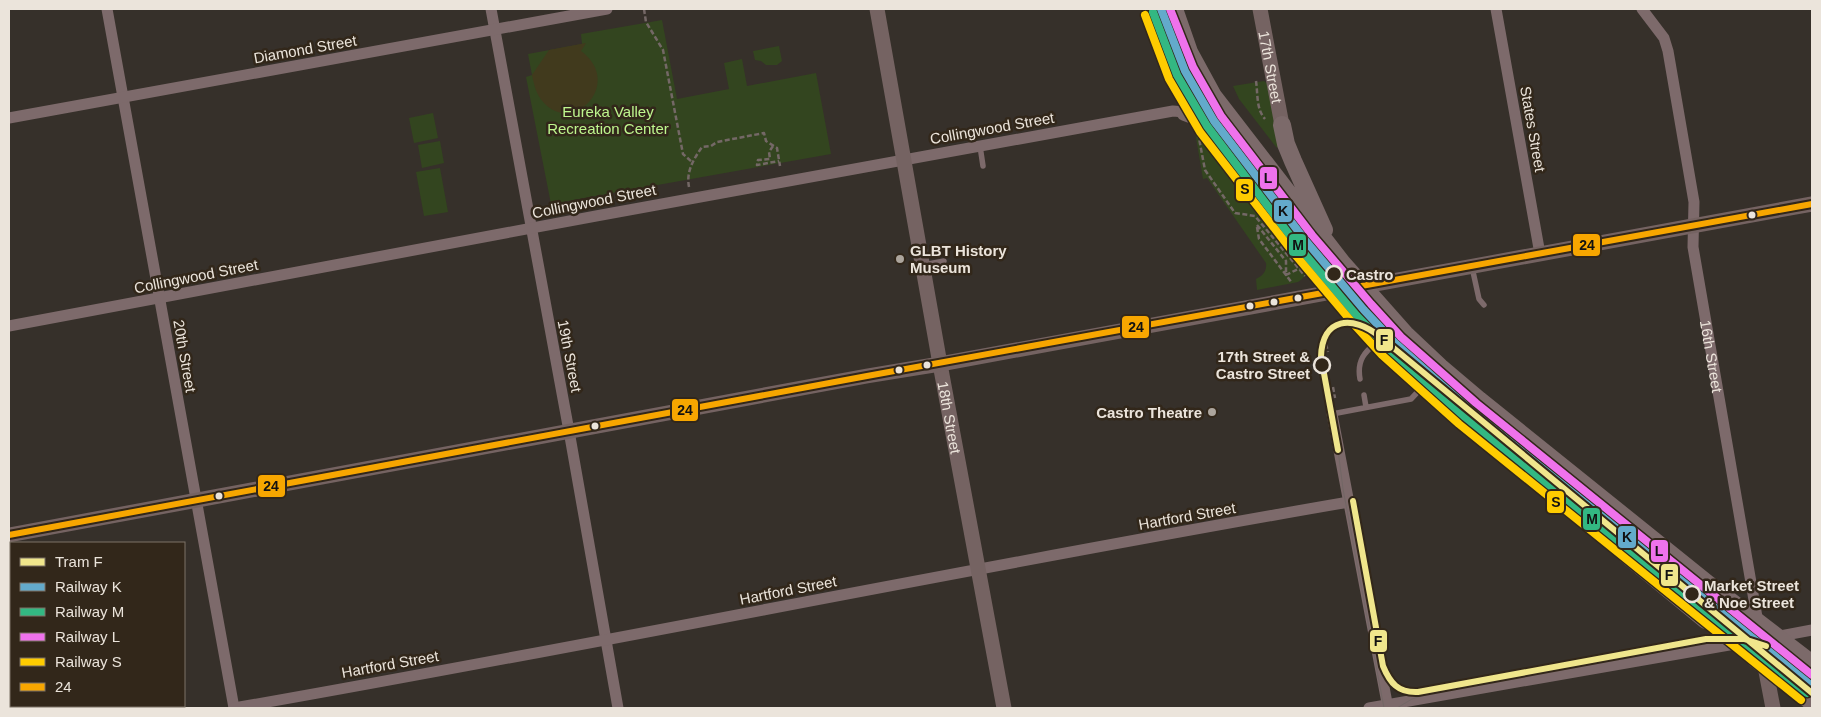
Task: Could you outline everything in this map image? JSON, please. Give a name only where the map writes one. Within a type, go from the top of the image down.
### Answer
[{"type":"main road","points":[[1160,9],[1182,69],[1198,98],[1328,265],[1345,290],[1384,336],[1428,380],[1586,512],[1637,564],[1757,641],[1812,681]]},
{"type":"main road","points":[[1174,9],[1189,52],[1213,96],[1328,245],[1405,334],[1440,367],[1709,585],[1758,622],[1757,641],[1765,666],[1812,702]]},
{"type":"main road","points":[[1184,112],[1218,124]]},
{"type":"main road","points":[[1282,125],[1286,144],[1320,217],[1328,245]]},
{"type":"main road","points":[[1757,641],[1812,664]]},
{"type":"street","name":"20th Street","points":[[107,9],[234,708]]},
{"type":"street","name":"19th Street","points":[[490,9],[569,431],[618,708]]},
{"type":"street","name":"Diamond Street","points":[[9,118],[607,9]]},
{"type":"street","name":"18th Street","points":[[877,9],[1004,708]]},
{"type":"street","name":"17th Street","points":[[1260,9],[1282,125]]},
{"type":"street","name":"States Street","points":[[1496,9],[1540,254]]},
{"type":"street","name":"16th Street","points":[[1642,9],[1664,38],[1668,51],[1694,204],[1693,248],[1758,622]]},
{"type":"street","name":"Collingwood Street","points":[[9,326],[691,198],[1173,111],[1184,112]]},
{"type":"street","points":[[10,538],[569,431],[1812,204]]},
{"type":"street","points":[[1332,414],[1388,707]]},
{"type":"street","name":"Hartford Street","points":[[234,708],[978,569],[1349,502]]},
{"type":"street","points":[[1369,708],[1388,707],[1812,630]]},
{"type":"street","points":[[1757,641],[1765,666],[1773,708]]},
{"type":"lane","points":[[980,146],[983,166]]},
{"type":"lane","points":[[923,265],[944,261]]},
{"type":"lane","points":[[1472,267],[1479,299],[1484,305]]},
{"type":"lane","points":[[1360,378],[1359,372],[1362,355],[1384,336]]},
{"type":"lane","points":[[1332,414],[1410,399],[1428,380]]},
{"type":"lane","points":[[1364,396],[1366,407]]},
{"type":"path","points":[[644,9],[646,22],[663,50],[683,154],[692,162]]},
{"type":"path","points":[[1193,130],[1198,131],[1205,170],[1235,213],[1255,216],[1298,270],[1305,276]]},
{"type":"path","points":[[691,198],[688,179],[692,162],[702,147],[711,146],[717,142],[764,133],[766,141],[777,148],[780,166]]},
{"type":"path","points":[[773,146],[769,152],[770,159],[758,160],[757,165],[779,161]]},
{"type":"path","points":[[1286,275],[1286,261],[1258,224],[1259,239],[1286,275],[1292,283]]},
{"type":"path","points":[[1286,275],[1298,270],[1307,269]]},
{"type":"path","points":[[1326,344],[1328,352]]},
{"type":"path","points":[[1333,387],[1335,398]]},
{"type":"green space","name":"Eureka Valley Recreation Center","points":[[662,20],[677,99],[729,89],[724,63],[742,59],[747,86],[816,73],[831,154],[551,204],[526,77],[532,75],[528,54],[582,44],[581,34]]},
{"type":"green space","points":[[779,46],[782,61],[777,65],[766,65],[761,61],[755,60],[753,51]]},
{"type":"green space","points":[[1264,81],[1269,85],[1279,148],[1276,147],[1239,99],[1233,86]]},
{"type":"green space","points":[[433,113],[438,138],[414,143],[409,118]]},
{"type":"green space","points":[[1200,128],[1299,258],[1302,256],[1306,263],[1306,274],[1298,282],[1257,290],[1256,279],[1264,273],[1266,263],[1207,178],[1203,179],[1195,132]]},
{"type":"green space","points":[[440,141],[444,163],[422,168],[418,145]]},
{"type":"green space","points":[[440,168],[448,212],[424,216],[416,172]]},
{"type":"sand","points":[[586,43],[581,51],[593,64],[598,77],[596,90],[590,101],[580,109],[568,113],[556,111],[539,97],[532,75],[549,50]]},
{"type":"tram line","name":"F","points":[[1338,450],[1321,357],[1327,334],[1333,327],[1349,323],[1369,329],[1379,336],[1812,693]]},
{"type":"tram line","points":[[1338,450],[1343,489],[1384,708]]},
{"type":"tram line","name":"F","points":[[1353,501],[1383,666],[1392,682],[1405,691],[1418,692],[1706,639],[1744,639],[1766,646]]},
{"type":"tram line","points":[[1397,708],[1412,699],[1449,687]]},
{"type":"rail line","name":"K","points":[[1161,9],[1185,71],[1214,121],[1305,240],[1364,310],[1395,343],[1470,410],[1812,686]]},
{"type":"rail line","name":"L","points":[[1170,9],[1193,67],[1221,116],[1312,235],[1401,337],[1476,403],[1812,675]]},
{"type":"rail line","name":"M","points":[[1153,12],[1177,75],[1207,126],[1298,246],[1357,316],[1389,349],[1465,417],[1807,693]]},
{"type":"rail line","name":"S","points":[[1145,15],[1169,79],[1200,132],[1292,251],[1382,355],[1459,424],[1801,700]]},
{"type":"transit line","name":"24","points":[[9,535],[1812,204]]},
{"type":"place","name":"GLBT History Museum","points":[[900,259]]},
{"type":"place","name":"Castro","points":[[1334,274]]},
{"type":"place","name":"17th Street & Castro Street","points":[[1322,365]]},
{"type":"place","name":"Castro Theatre","points":[[1212,412]]},
{"type":"place","name":"Market Street & Noe Street","points":[[1692,594]]}]
